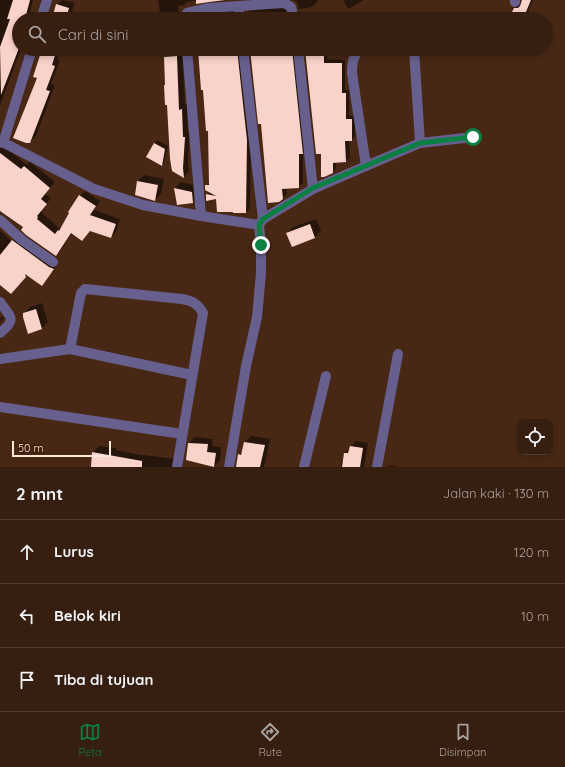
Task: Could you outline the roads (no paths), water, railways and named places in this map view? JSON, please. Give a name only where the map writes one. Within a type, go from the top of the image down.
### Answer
[{"type":"street","points":[[43,12],[47,0]]},
{"type":"street","points":[[191,12],[209,8],[284,3],[291,7],[292,12]]},
{"type":"street","points":[[238,6],[239,12]]},
{"type":"street","points":[[30,56],[1,142],[94,189],[143,205],[202,216],[261,222],[313,188],[420,143],[473,137]]},
{"type":"street","points":[[187,56],[202,216]]},
{"type":"street","points":[[229,467],[246,366],[257,317],[261,273],[261,222],[244,56]]},
{"type":"street","points":[[299,56],[313,188]]},
{"type":"street","points":[[355,56],[352,61],[352,73],[366,166]]},
{"type":"street","points":[[414,56],[420,143]]},
{"type":"street","points":[[1,224],[53,262]]},
{"type":"street","points":[[70,349],[81,294],[85,289],[182,299],[195,302],[203,313],[177,467]]},
{"type":"street","points":[[0,302],[11,319],[8,326],[0,333]]},
{"type":"street","points":[[0,359],[70,349],[192,375]]},
{"type":"street","points":[[377,467],[398,354]]},
{"type":"street","points":[[304,467],[326,376]]},
{"type":"street","points":[[0,407],[182,434]]}]
